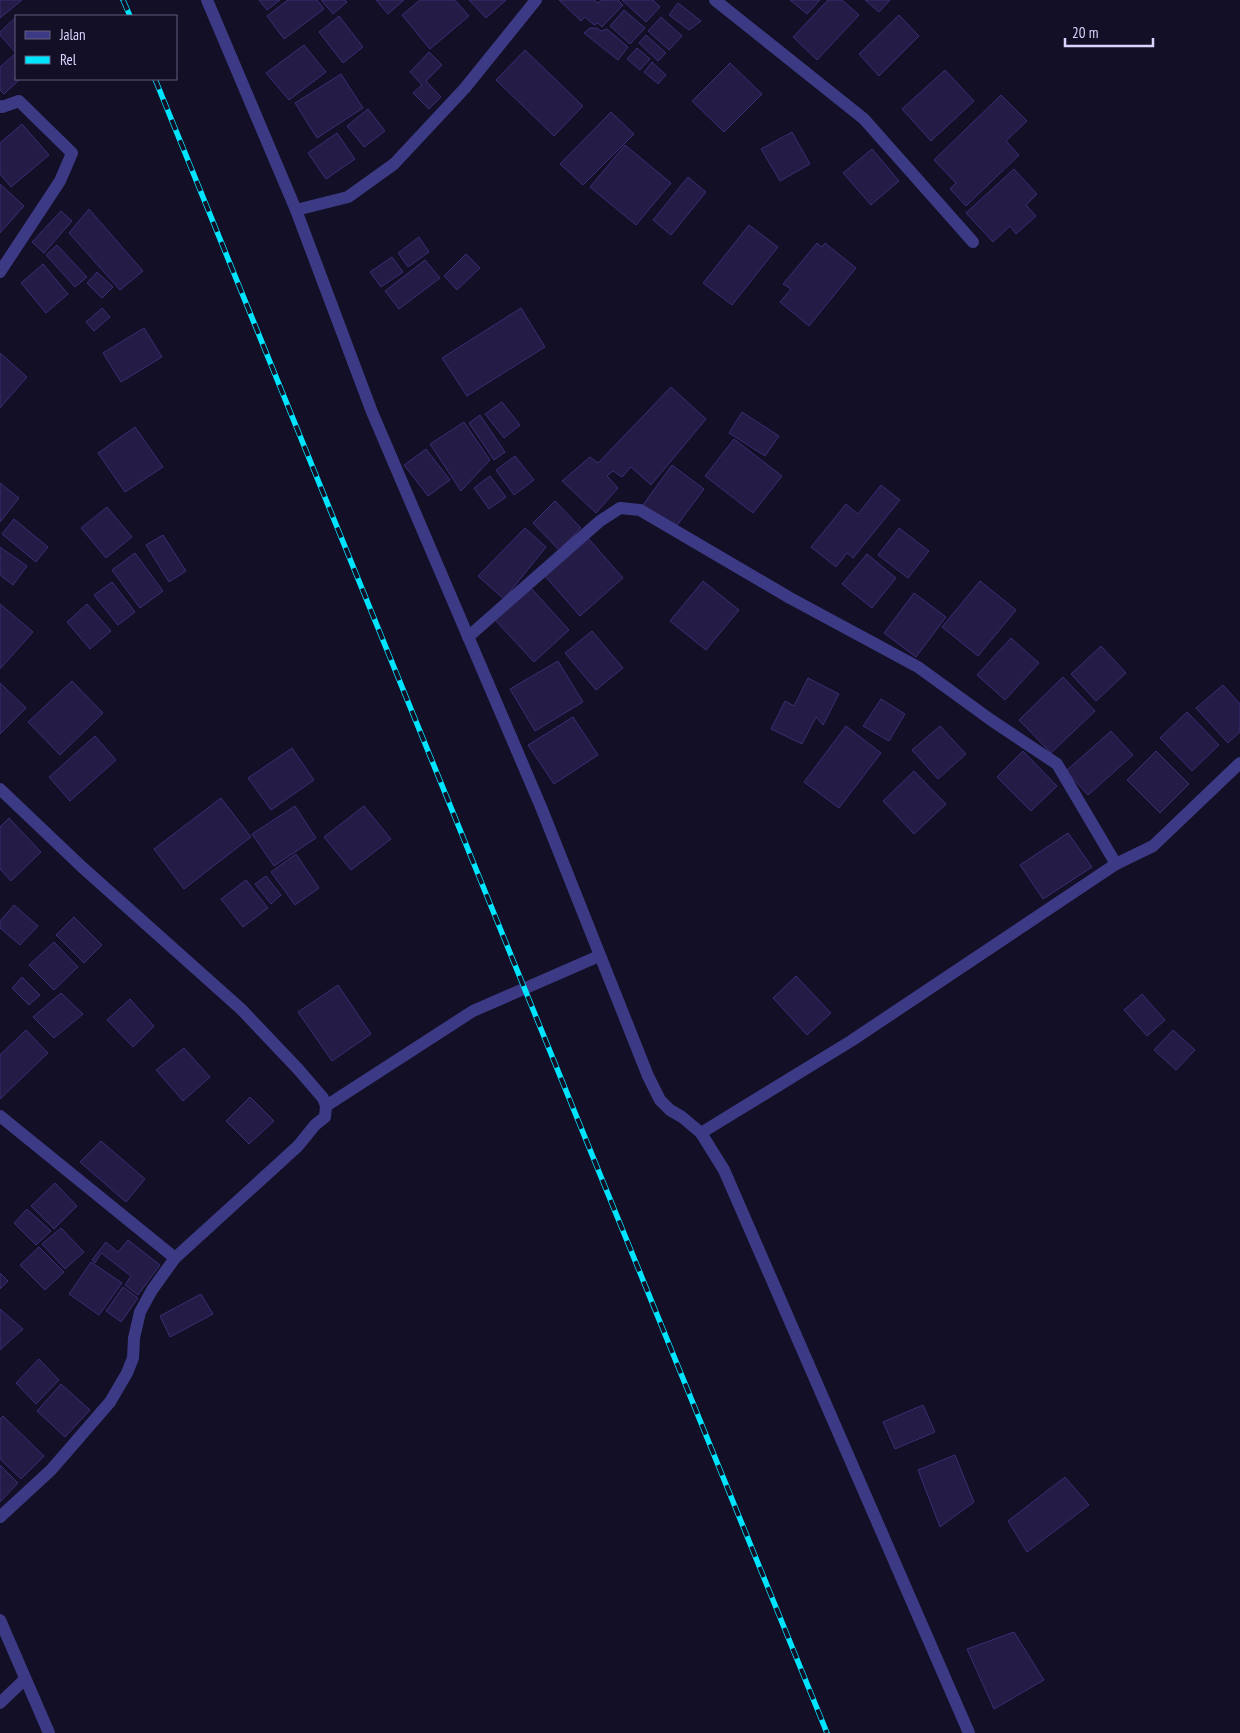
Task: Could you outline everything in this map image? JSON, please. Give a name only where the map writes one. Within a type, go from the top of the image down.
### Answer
[{"type":"street","points":[[207,0],[296,210],[372,412],[541,807],[648,1076],[660,1100],[670,1110],[682,1117],[701,1133],[724,1170],[969,1733]]},
{"type":"street","points":[[296,210],[348,197],[394,164],[464,88],[536,0]]},
{"type":"street","points":[[715,0],[864,119],[973,242]]},
{"type":"street","points":[[0,106],[19,101],[72,153],[60,181],[0,272]]},
{"type":"street","points":[[468,637],[600,521],[620,508],[640,510],[790,598],[918,667],[991,720],[1057,764],[1116,864]]},
{"type":"street","points":[[701,1133],[851,1041],[1116,864],[1153,846],[1240,763]]},
{"type":"street","points":[[0,789],[82,867],[241,1009],[298,1069],[323,1098],[326,1106],[325,1117],[298,1146],[175,1258],[152,1290],[140,1312],[134,1338],[133,1358],[127,1373],[110,1402],[51,1470],[0,1517]]},
{"type":"street","points":[[326,1106],[474,1011],[599,956]]},
{"type":"street","points":[[0,1116],[175,1258]]},
{"type":"street","points":[[0,1620],[49,1733]]},
{"type":"street","points":[[0,1702],[25,1678]]},
{"type":"building","points":[[0,0],[22,0],[0,18]]},
{"type":"building","points":[[259,0],[280,0],[267,10]]},
{"type":"building","points":[[288,0],[317,0],[324,9],[284,39],[267,16]]},
{"type":"building","points":[[321,0],[345,0],[347,2],[333,14]]},
{"type":"building","points":[[376,0],[404,0],[388,14]]},
{"type":"building","points":[[420,0],[455,0],[469,16],[430,49],[402,15]]},
{"type":"building","points":[[469,0],[506,0],[486,18]]},
{"type":"building","points":[[559,0],[594,0],[598,3],[601,0],[618,0],[623,5],[602,27],[598,23],[594,25],[585,17],[581,21]]},
{"type":"building","points":[[622,0],[653,0],[660,7],[646,22]]},
{"type":"building","points":[[790,0],[820,0],[807,14]]},
{"type":"building","points":[[828,0],[842,0],[859,15],[817,60],[793,37]]},
{"type":"building","points":[[865,0],[890,0],[879,12]]},
{"type":"building","points":[[678,3],[701,21],[689,30],[669,15]]},
{"type":"building","points":[[624,10],[645,28],[630,44],[610,26]]},
{"type":"building","points":[[899,15],[919,36],[879,76],[859,54]]},
{"type":"building","points":[[339,16],[363,47],[343,63],[319,32]]},
{"type":"building","points":[[661,17],[682,36],[669,50],[648,31]]},
{"type":"building","points":[[15,18],[15,52],[0,35],[0,32]]},
{"type":"building","points":[[590,28],[597,28],[601,31],[607,29],[628,47],[618,60],[584,33]]},
{"type":"building","points":[[646,35],[666,53],[658,61],[639,43]]},
{"type":"building","points":[[304,45],[326,72],[289,100],[266,73]]},
{"type":"building","points":[[637,48],[650,59],[640,70],[627,59]]},
{"type":"building","points":[[525,50],[583,106],[554,136],[496,80]]},
{"type":"building","points":[[429,52],[442,65],[426,81],[441,97],[429,109],[413,93],[422,85],[410,72]]},
{"type":"building","points":[[15,54],[15,80],[19,80],[4,94],[0,90],[0,67]]},
{"type":"building","points":[[652,62],[666,75],[658,84],[644,72]]},
{"type":"building","points":[[730,63],[762,94],[724,132],[692,101]]},
{"type":"building","points":[[945,70],[974,101],[931,141],[902,109]]},
{"type":"building","points":[[341,74],[363,108],[317,138],[295,103]]},
{"type":"building","points":[[1001,95],[1027,121],[1006,141],[1019,155],[966,206],[950,189],[956,183],[934,160]]},
{"type":"building","points":[[368,109],[385,131],[364,147],[347,126]]},
{"type":"building","points":[[611,112],[634,134],[583,185],[560,164]]},
{"type":"building","points":[[22,124],[49,155],[11,187],[0,174],[0,143]]},
{"type":"building","points":[[792,132],[810,164],[780,181],[761,149]]},
{"type":"building","points":[[337,133],[355,159],[326,179],[308,153]]},
{"type":"building","points":[[625,145],[671,183],[636,225],[590,187]]},
{"type":"building","points":[[872,149],[899,181],[871,205],[843,173]]},
{"type":"building","points":[[1014,169],[1037,194],[1026,205],[1036,216],[1016,234],[1010,226],[993,242],[966,213]]},
{"type":"building","points":[[688,177],[706,192],[671,235],[653,220]]},
{"type":"building","points":[[0,184],[24,206],[0,233]]},
{"type":"building","points":[[89,209],[143,271],[120,290],[69,233]]},
{"type":"building","points":[[61,211],[72,221],[44,253],[32,242]]},
{"type":"building","points":[[749,225],[778,247],[732,305],[703,283]]},
{"type":"building","points":[[419,237],[429,252],[408,267],[398,253]]},
{"type":"building","points":[[817,243],[822,247],[825,243],[856,268],[809,326],[780,302],[791,289],[783,284]]},
{"type":"building","points":[[57,245],[87,277],[75,287],[46,255]]},
{"type":"building","points":[[466,254],[480,268],[457,290],[444,276]]},
{"type":"building","points":[[392,257],[403,272],[381,287],[370,272]]},
{"type":"building","points":[[425,260],[440,278],[399,309],[385,291]]},
{"type":"building","points":[[43,264],[68,294],[46,313],[21,283]]},
{"type":"building","points":[[97,272],[113,287],[102,298],[87,283]]},
{"type":"building","points":[[102,308],[110,317],[94,331],[86,322]]},
{"type":"building","points":[[521,308],[545,347],[467,396],[442,358]]},
{"type":"building","points":[[144,328],[162,357],[121,382],[103,353]]},
{"type":"building","points":[[0,353],[27,377],[0,408]]},
{"type":"building","points":[[671,387],[706,419],[651,485],[631,467],[622,477],[613,471],[607,476],[618,488],[596,513],[562,481],[590,457],[598,463]]},
{"type":"building","points":[[502,402],[520,425],[504,438],[485,414]]},
{"type":"building","points":[[742,412],[779,436],[765,456],[729,433]]},
{"type":"building","points":[[480,415],[505,452],[494,460],[469,423]]},
{"type":"building","points":[[464,422],[490,460],[461,491],[430,444]]},
{"type":"building","points":[[135,427],[163,467],[125,492],[98,453]]},
{"type":"building","points":[[734,439],[782,476],[753,513],[705,476]]},
{"type":"building","points":[[426,449],[450,480],[428,496],[404,465]]},
{"type":"building","points":[[515,456],[534,480],[514,495],[496,470]]},
{"type":"building","points":[[672,465],[704,489],[675,528],[643,505]]},
{"type":"building","points":[[490,476],[506,497],[489,509],[474,488]]},
{"type":"building","points":[[0,483],[19,498],[0,522]]},
{"type":"building","points":[[881,485],[900,500],[853,558],[847,553],[836,567],[811,547],[846,504],[858,514]]},
{"type":"building","points":[[555,501],[581,528],[559,550],[533,523]]},
{"type":"building","points":[[107,507],[132,537],[106,558],[81,528]]},
{"type":"building","points":[[14,519],[48,547],[36,562],[2,534]]},
{"type":"building","points":[[525,528],[546,547],[504,599],[478,576]]},
{"type":"building","points":[[899,528],[929,551],[908,578],[878,555]]},
{"type":"building","points":[[163,535],[186,571],[169,582],[146,545]]},
{"type":"building","points":[[588,538],[623,578],[580,616],[545,576]]},
{"type":"building","points":[[0,547],[27,566],[13,585],[0,575]]},
{"type":"building","points":[[135,553],[163,591],[140,608],[112,570]]},
{"type":"building","points":[[867,554],[896,578],[872,608],[842,584]]},
{"type":"building","points":[[703,581],[739,610],[706,650],[670,621]]},
{"type":"building","points":[[980,581],[1016,610],[978,656],[942,627]]},
{"type":"building","points":[[112,582],[135,612],[118,625],[94,595]]},
{"type":"building","points":[[531,588],[569,630],[534,662],[495,620]]},
{"type":"building","points":[[914,593],[946,617],[916,657],[884,633]]},
{"type":"building","points":[[0,604],[33,632],[0,669]]},
{"type":"building","points":[[87,604],[111,631],[90,649],[67,622]]},
{"type":"building","points":[[592,631],[623,668],[596,690],[565,653]]},
{"type":"building","points":[[1011,638],[1039,663],[1005,700],[977,675]]},
{"type":"building","points":[[1101,646],[1126,673],[1096,701],[1071,674]]},
{"type":"building","points":[[558,661],[583,702],[535,731],[510,689]]},
{"type":"building","points":[[1063,677],[1095,711],[1051,753],[1019,720]]},
{"type":"building","points":[[808,678],[839,694],[823,725],[816,717],[802,744],[771,729],[785,701],[794,706]]},
{"type":"building","points":[[72,681],[103,713],[60,755],[28,722]]},
{"type":"building","points":[[0,683],[26,708],[0,734]]},
{"type":"building","points":[[1223,685],[1240,704],[1240,732],[1228,743],[1196,708]]},
{"type":"building","points":[[881,699],[905,714],[889,741],[863,726]]},
{"type":"building","points":[[1187,712],[1219,745],[1192,771],[1160,738]]},
{"type":"building","points":[[573,717],[598,755],[554,784],[528,745]]},
{"type":"building","points":[[846,726],[881,753],[839,808],[804,782]]},
{"type":"building","points":[[940,726],[966,754],[938,779],[912,750]]},
{"type":"building","points":[[1111,731],[1133,755],[1088,795],[1066,771]]},
{"type":"building","points":[[95,736],[116,760],[70,801],[49,777]]},
{"type":"building","points":[[292,748],[314,780],[271,810],[248,778]]},
{"type":"building","points":[[1023,751],[1057,786],[1031,811],[997,777]]},
{"type":"building","points":[[1156,751],[1189,784],[1160,813],[1127,780]]},
{"type":"building","points":[[914,771],[946,804],[914,834],[883,801]]},
{"type":"building","points":[[221,798],[251,837],[184,889],[154,849]]},
{"type":"building","points":[[295,806],[316,838],[274,866],[252,834]]},
{"type":"building","points":[[364,806],[391,839],[351,870],[324,837]]},
{"type":"building","points":[[9,818],[41,852],[11,881],[0,869],[0,827]]},
{"type":"building","points":[[1068,833],[1092,867],[1043,899],[1020,865]]},
{"type":"building","points":[[296,854],[319,888],[295,905],[271,872]]},
{"type":"building","points":[[266,876],[281,895],[271,904],[255,884]]},
{"type":"building","points":[[246,880],[268,908],[243,927],[221,899]]},
{"type":"building","points":[[14,905],[38,926],[20,945],[0,928],[0,921]]},
{"type":"building","points":[[74,917],[102,945],[84,963],[56,935]]},
{"type":"building","points":[[54,942],[78,967],[54,990],[29,965]]},
{"type":"building","points":[[796,976],[831,1013],[807,1035],[773,998]]},
{"type":"building","points":[[22,977],[40,995],[29,1005],[12,988]]},
{"type":"building","points":[[338,985],[371,1034],[332,1061],[298,1012]]},
{"type":"building","points":[[61,993],[83,1014],[54,1038],[33,1017]]},
{"type":"building","points":[[1142,994],[1165,1020],[1147,1036],[1124,1010]]},
{"type":"building","points":[[130,999],[154,1026],[133,1047],[107,1020]]},
{"type":"building","points":[[26,1030],[48,1053],[0,1099],[0,1055]]},
{"type":"building","points":[[1173,1030],[1195,1050],[1176,1070],[1154,1050]]},
{"type":"building","points":[[184,1048],[210,1077],[183,1101],[156,1070]]},
{"type":"building","points":[[250,1097],[274,1121],[249,1144],[226,1121]]},
{"type":"building","points":[[101,1141],[145,1179],[126,1202],[80,1162]]},
{"type":"building","points":[[55,1183],[77,1206],[54,1229],[31,1206]]},
{"type":"building","points":[[27,1209],[51,1231],[36,1245],[14,1223]]},
{"type":"building","points":[[61,1228],[84,1252],[65,1269],[42,1244]]},
{"type":"building","points":[[128,1240],[160,1265],[138,1295],[125,1285],[131,1276],[101,1253],[95,1263],[92,1260],[106,1242],[118,1252]]},
{"type":"building","points":[[39,1247],[64,1272],[45,1290],[20,1265]]},
{"type":"building","points":[[91,1262],[122,1283],[99,1315],[69,1294]]},
{"type":"building","points":[[0,1273],[8,1281],[0,1289]]},
{"type":"building","points":[[123,1287],[138,1298],[121,1322],[106,1311]]},
{"type":"building","points":[[201,1294],[213,1314],[170,1337],[160,1316]]},
{"type":"building","points":[[0,1309],[23,1329],[0,1350]]},
{"type":"building","points":[[39,1359],[59,1380],[36,1404],[16,1383]]},
{"type":"building","points":[[61,1384],[90,1410],[65,1437],[37,1411]]},
{"type":"building","points":[[923,1405],[935,1432],[895,1449],[883,1422]]},
{"type":"building","points":[[3,1416],[44,1456],[21,1479],[0,1459],[0,1419]]},
{"type":"building","points":[[955,1455],[974,1502],[940,1527],[918,1470]]},
{"type":"building","points":[[0,1465],[18,1483],[0,1502]]},
{"type":"building","points":[[1065,1477],[1089,1505],[1027,1552],[1008,1521]]},
{"type":"building","points":[[1014,1632],[1044,1680],[994,1709],[967,1649]]},
{"type":"railway","points":[[123,0],[130,15]]},
{"type":"railway","points":[[155,80],[827,1733]]}]
